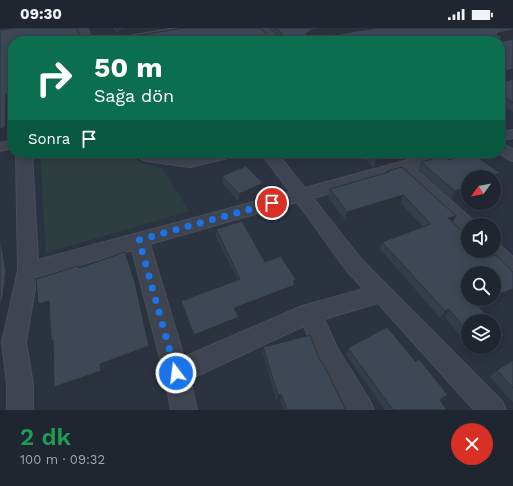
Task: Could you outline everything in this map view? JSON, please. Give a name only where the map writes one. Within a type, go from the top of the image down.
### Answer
[{"type":"street","points":[[149,36],[194,28]]},
{"type":"street","points":[[261,28],[270,36]]},
{"type":"street","points":[[20,410],[20,385],[7,344],[28,271],[24,158]]},
{"type":"street","points":[[161,158],[190,162],[209,158]]},
{"type":"street","points":[[274,158],[354,265],[382,292],[474,392],[494,410]]},
{"type":"street","points":[[28,271],[434,158]]},
{"type":"street","points":[[402,166],[461,220]]},
{"type":"street","points":[[139,240],[176,373],[184,410]]},
{"type":"street","points":[[501,258],[513,269]]},
{"type":"street","points":[[176,373],[310,313],[382,292]]},
{"type":"street","points":[[310,313],[328,356],[361,410]]},
{"type":"shaded area","points":[[40,158],[136,158],[142,163],[162,168],[189,211],[46,253]]},
{"type":"building","points":[[13,28],[77,28],[79,36],[8,36],[8,94],[6,94],[5,127],[0,129],[0,30]]},
{"type":"building","points":[[117,28],[130,28],[118,30]]},
{"type":"building","points":[[184,28],[260,28],[269,36],[134,36]]},
{"type":"building","points":[[276,28],[325,28],[311,30],[305,36],[281,36],[283,35]]},
{"type":"building","points":[[375,28],[513,28],[513,30],[498,33],[497,35],[501,36],[328,36]]},
{"type":"building","points":[[513,39],[513,69],[505,71],[505,41]]},
{"type":"building","points":[[513,79],[513,103],[505,98],[505,81]]},
{"type":"building","points":[[436,158],[446,158],[449,160],[455,158],[479,158],[496,170],[461,170],[461,189],[455,191],[421,162]]},
{"type":"building","points":[[246,166],[263,183],[239,194],[222,176]]},
{"type":"building","points":[[402,167],[456,216],[448,218],[461,230],[461,258],[499,258],[513,272],[513,289],[501,293],[501,266],[461,266],[461,306],[479,306],[486,314],[461,314],[461,324],[449,309],[445,311],[382,242],[431,224],[403,195],[347,212],[330,189],[389,172],[387,171]]},
{"type":"building","points":[[242,221],[265,262],[281,256],[296,280],[293,281],[295,285],[234,308],[239,317],[194,335],[181,301],[240,279],[216,229]]},
{"type":"building","points":[[0,242],[6,271],[0,308]]},
{"type":"building","points":[[125,252],[135,282],[149,346],[100,364],[101,371],[54,387],[53,340],[51,340],[49,301],[38,304],[36,279],[78,266],[79,268]]},
{"type":"building","points":[[387,327],[416,362],[419,359],[448,395],[440,400],[447,410],[393,410],[348,348]]},
{"type":"building","points":[[310,335],[319,358],[332,380],[346,410],[287,410],[281,394],[278,395],[263,347]]},
{"type":"building","points":[[513,360],[513,388],[497,370]]},
{"type":"route","points":[[176,373],[139,240],[272,203]]}]
